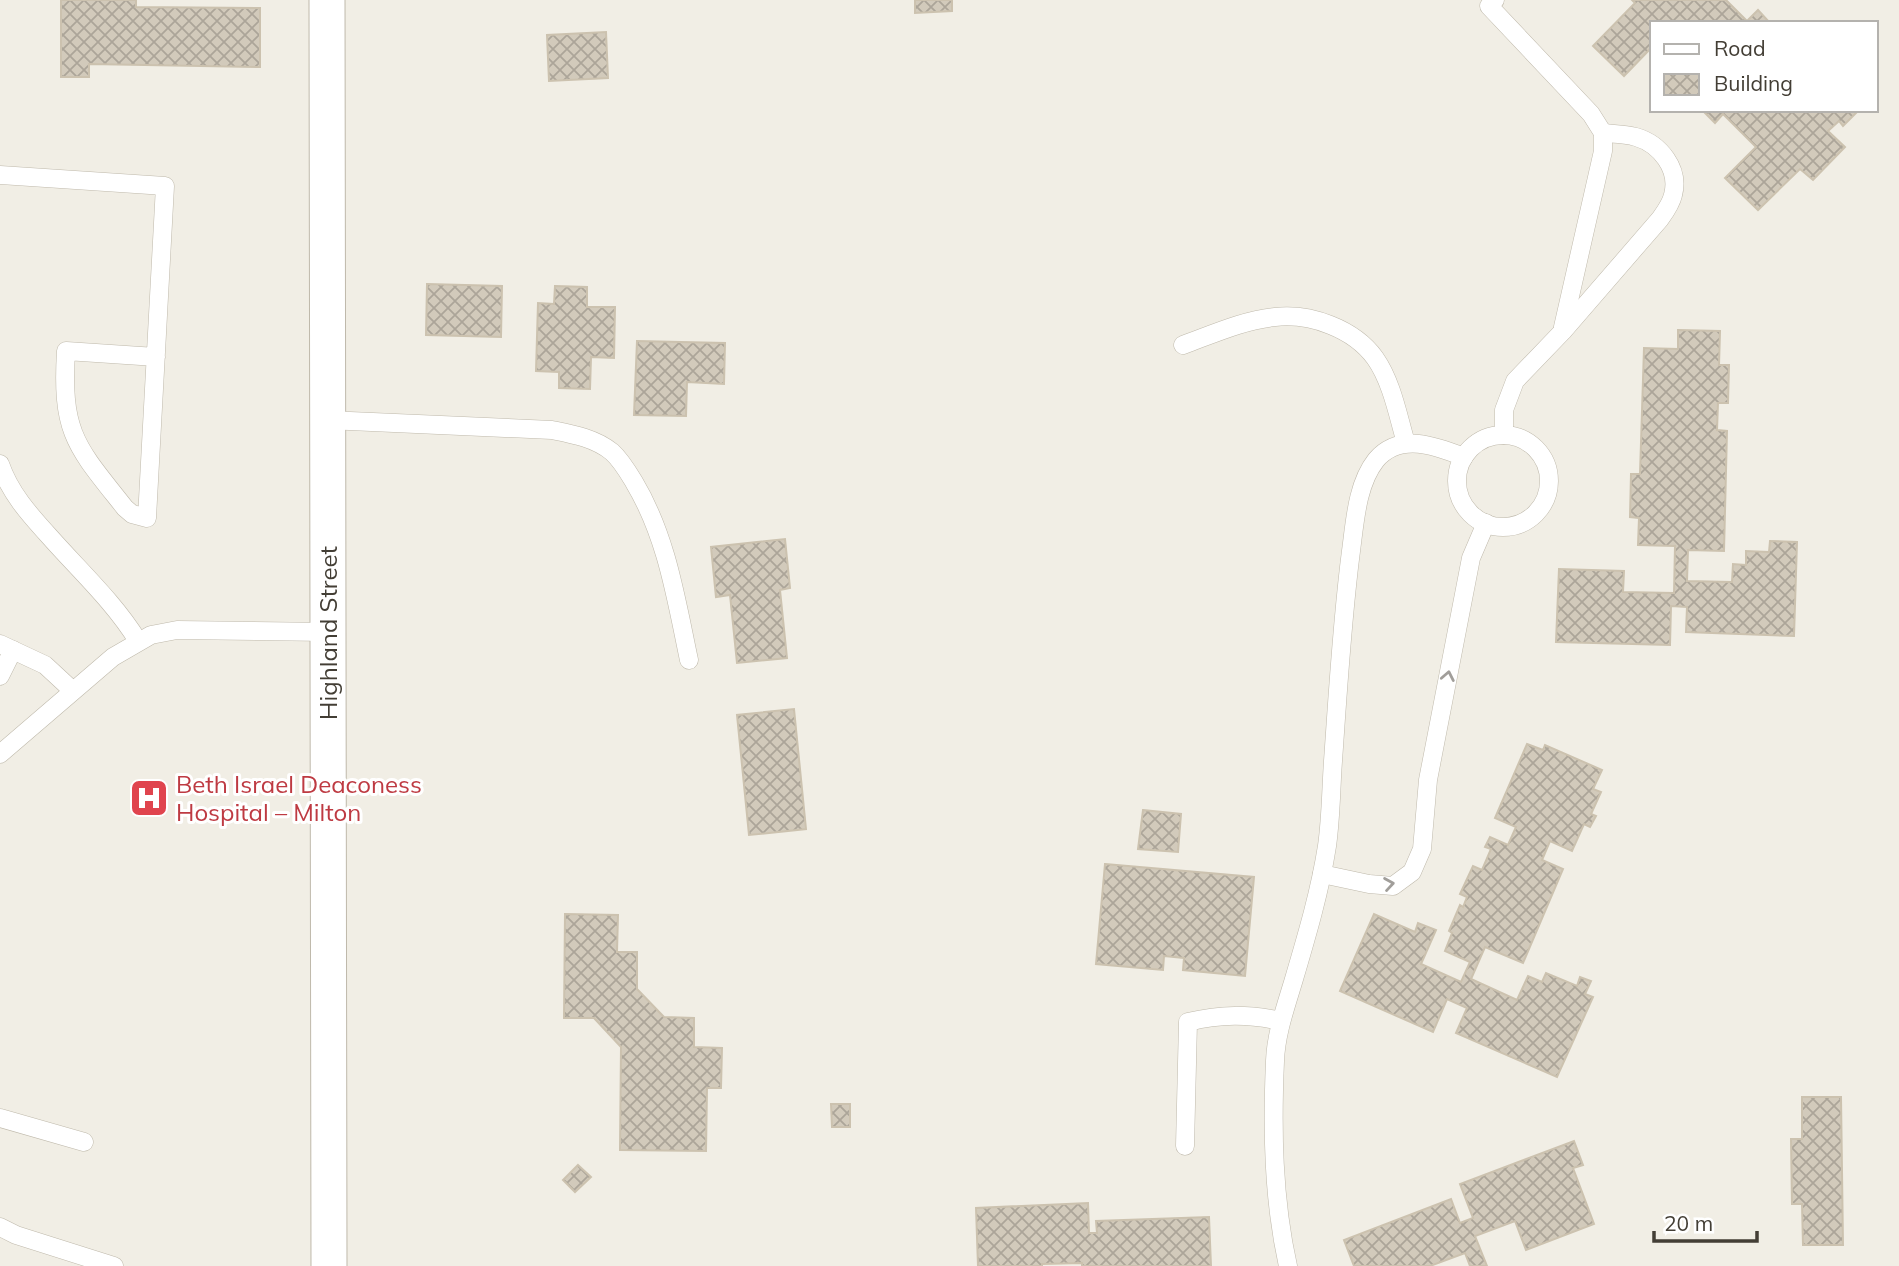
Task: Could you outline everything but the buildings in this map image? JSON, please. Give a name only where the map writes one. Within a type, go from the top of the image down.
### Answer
[{"type":"street","name":"Highland Street","points":[[327,0],[329,1266]]},
{"type":"lane","points":[[1495,0],[1489,6],[1591,114],[1603,132],[1603,151],[1563,331]]},
{"type":"lane","points":[[1504,435],[1504,410],[1515,381],[1563,331],[1660,219],[1672,199],[1675,187],[1669,163],[1651,144],[1638,138],[1603,132]]},
{"type":"lane","points":[[0,175],[165,186],[156,358],[147,518],[132,514],[125,508],[90,464],[75,439],[66,410],[66,351],[156,358]]},
{"type":"lane","points":[[1183,345],[1277,316],[1326,324],[1347,332],[1376,360],[1394,401],[1406,443]]},
{"type":"lane","points":[[327,420],[531,427],[576,434],[612,452],[637,487],[663,544],[689,660]]},
{"type":"lane","points":[[1504,435],[1519,438],[1538,451],[1548,471],[1549,487],[1540,509],[1527,520],[1509,527],[1486,523],[1472,514],[1459,493],[1458,478],[1464,457],[1482,440],[1504,435]]},
{"type":"lane","points":[[1288,1266],[1278,1211],[1273,1116],[1275,1058],[1281,1021],[1322,874],[1327,842],[1344,611],[1357,512],[1367,473],[1377,459],[1390,449],[1406,443],[1423,443],[1464,457]]},
{"type":"lane","points":[[2,476],[19,502],[114,609],[138,641]]},
{"type":"lane","points":[[1322,874],[1393,886],[1412,872],[1418,861],[1424,834],[1428,780],[1468,571],[1474,547],[1486,523]]},
{"type":"lane","points":[[0,754],[72,690],[138,641],[177,629],[328,632]]},
{"type":"lane","points":[[0,676],[7,647],[45,664],[72,690]]},
{"type":"lane","points":[[1185,1146],[1188,1021],[1233,1014],[1281,1021]]},
{"type":"lane","points":[[0,1118],[85,1142]]},
{"type":"lane","points":[[0,1227],[16,1235],[114,1266]]},
{"type":"place","name":"Beth Israel Deaconess Hospital – Milton","points":[[149,798]]}]
